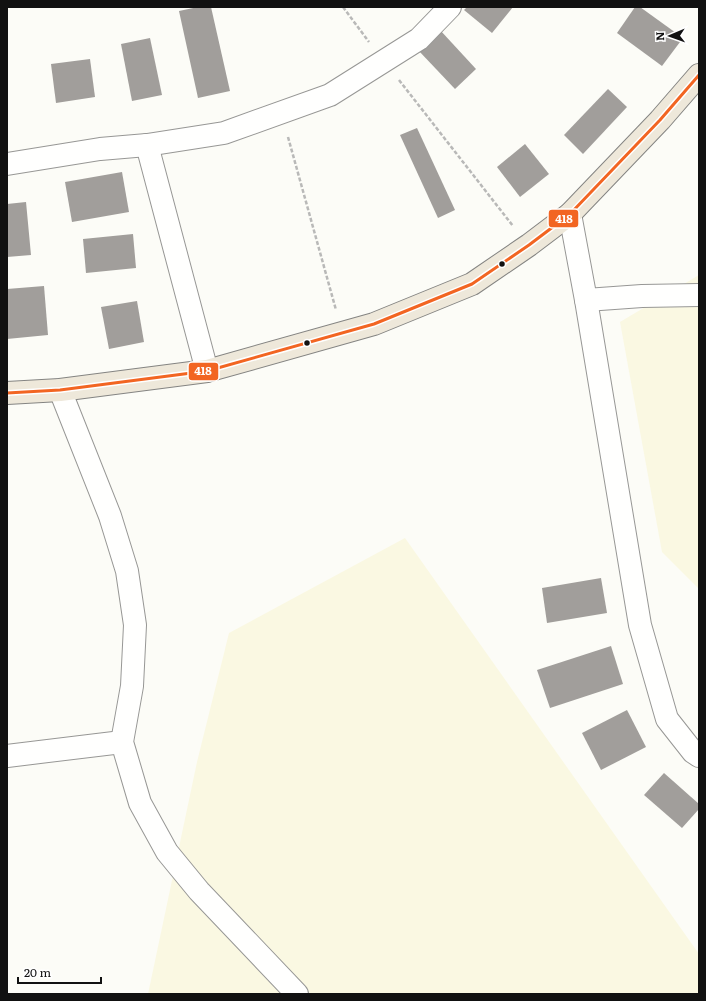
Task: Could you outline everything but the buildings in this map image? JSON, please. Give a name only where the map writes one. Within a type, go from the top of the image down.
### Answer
[{"type":"main road","points":[[7,393],[60,390],[207,371],[374,324],[472,284],[529,245],[570,214],[660,120],[699,75]]},
{"type":"street","points":[[7,164],[100,149],[147,146],[224,133],[330,94],[419,38],[450,7]]},
{"type":"street","points":[[147,146],[207,371]]},
{"type":"street","points":[[570,214],[586,300],[640,625],[667,719],[693,752],[699,756]]},
{"type":"street","points":[[586,300],[642,296],[699,295]]},
{"type":"street","points":[[60,390],[110,516],[127,571],[135,625],[132,686],[122,742],[140,803],[167,852],[199,891],[297,994]]},
{"type":"street","points":[[7,756],[122,742]]},
{"type":"path","points":[[343,7],[383,61],[529,245]]},
{"type":"path","points":[[281,112],[342,333]]},
{"type":"shaded area","points":[[699,275],[699,589],[662,552],[620,322]]},
{"type":"shaded area","points":[[405,538],[699,954],[699,994],[148,994],[197,762],[229,633]]},
{"type":"transit line","name":"418","points":[[7,393],[60,390],[207,371],[374,324],[472,284],[529,245],[570,214],[660,120],[699,75]]}]
